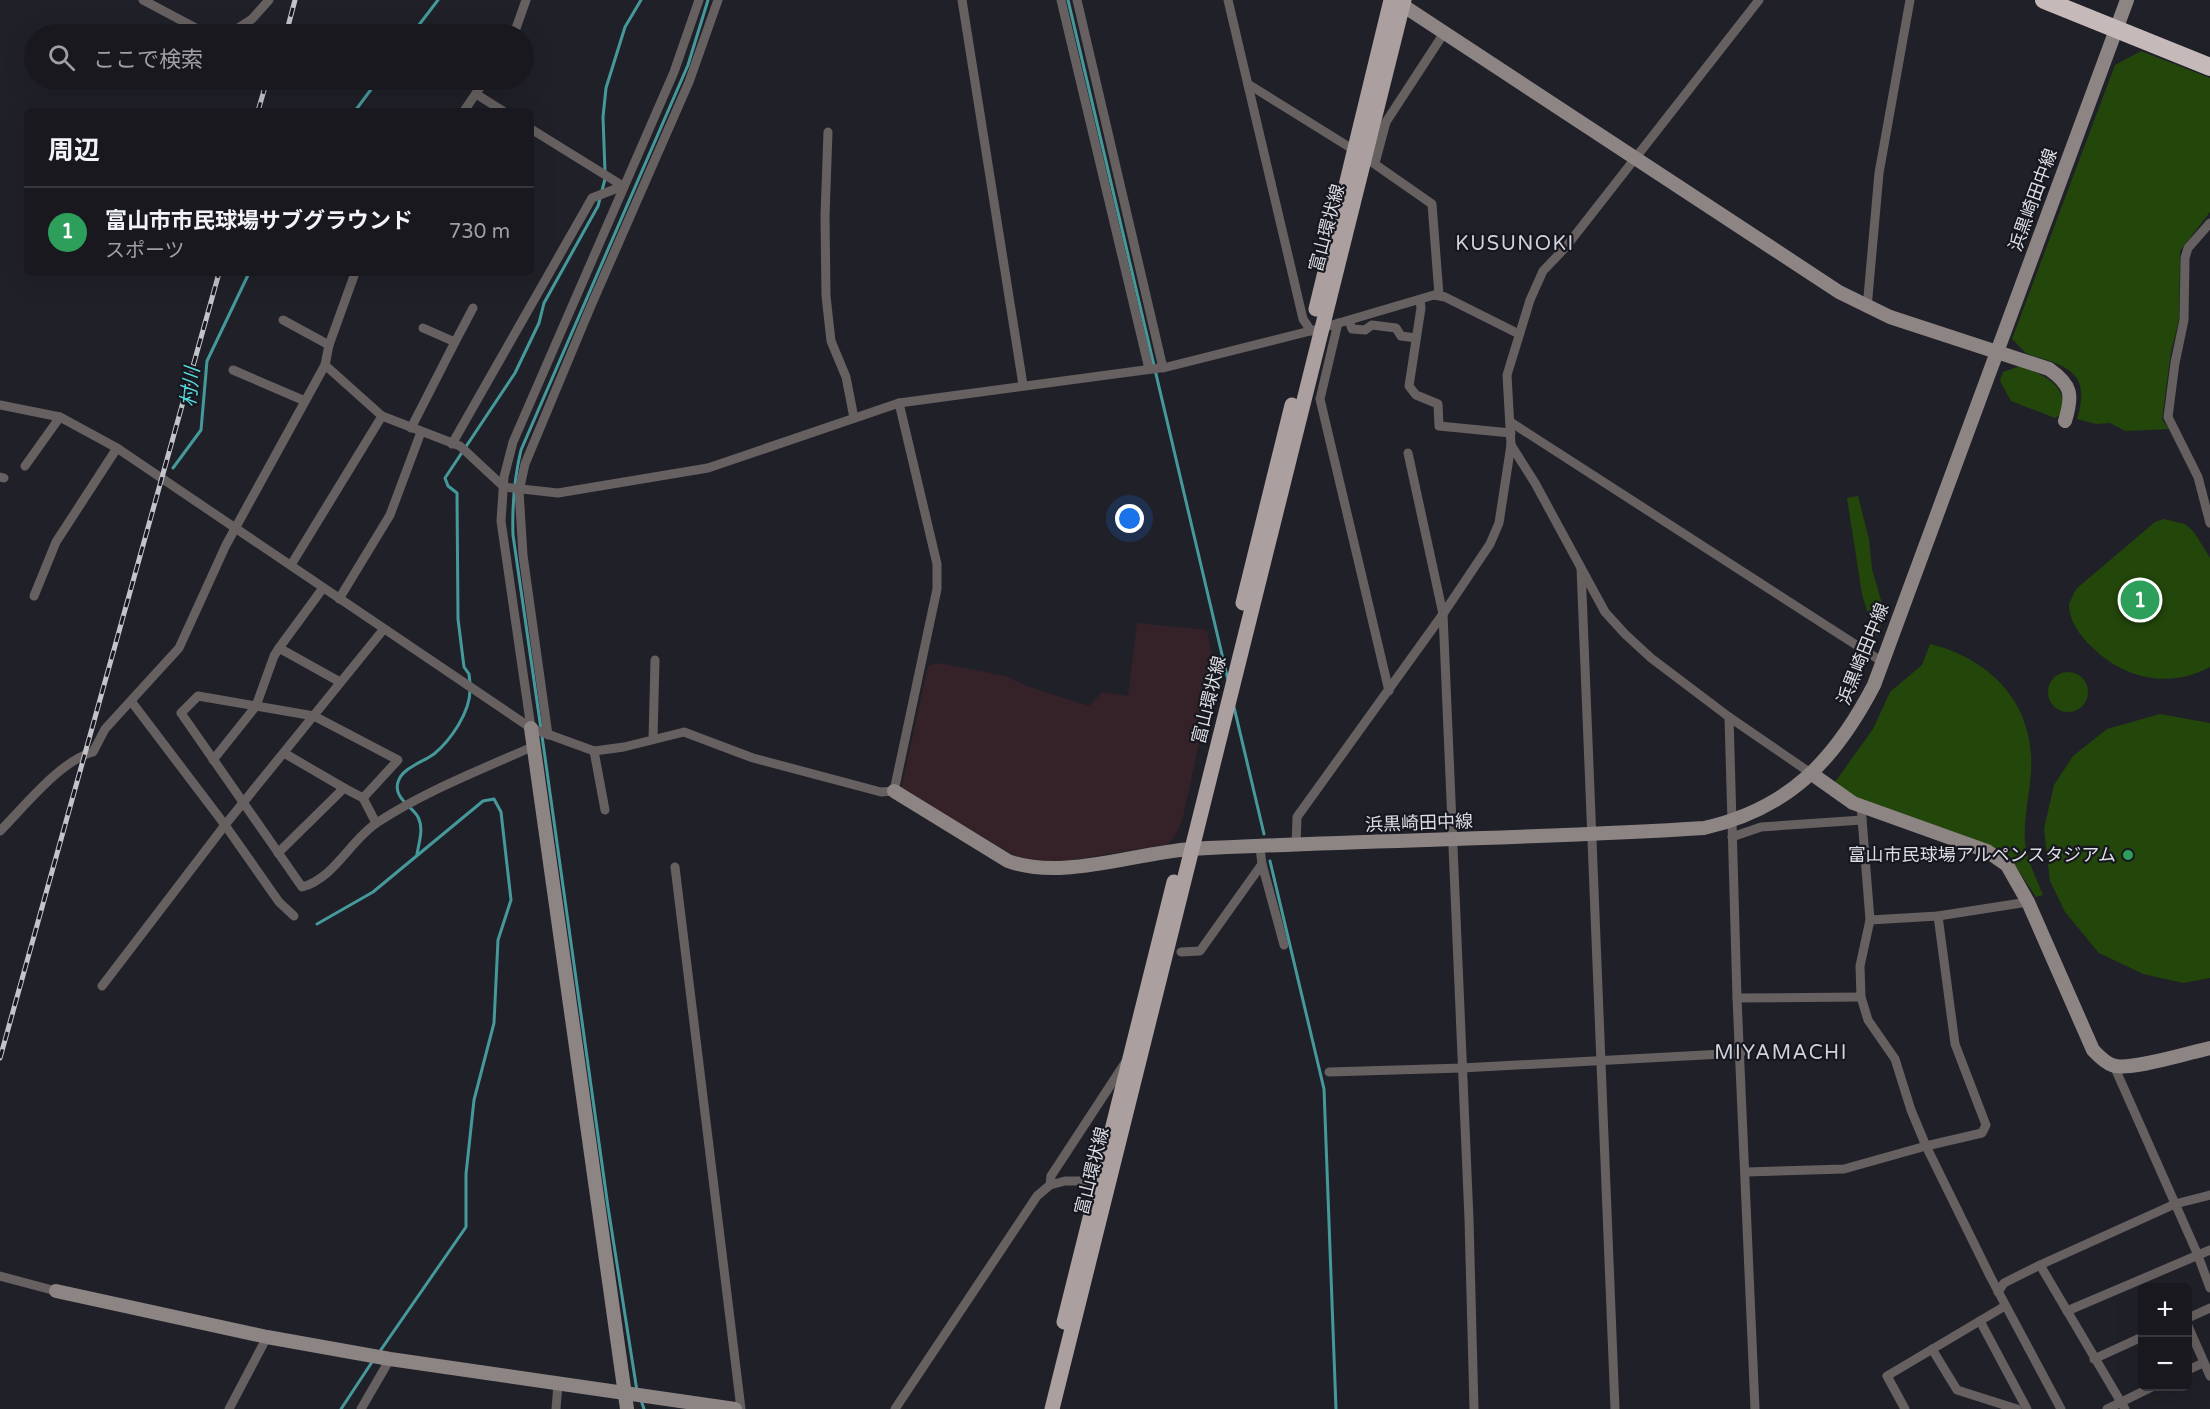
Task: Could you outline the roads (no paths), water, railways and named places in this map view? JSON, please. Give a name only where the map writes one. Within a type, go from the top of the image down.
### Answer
[{"type":"highway","points":[[2044,0],[2210,67]]},
{"type":"main road","name":"富山環状線","points":[[1052,1409],[1316,329],[1365,157],[1398,2]]},
{"type":"main road","name":"富山環状線","points":[[1042,1409],[1130,1055],[1187,850]]},
{"type":"street","points":[[143,0],[188,24]]},
{"type":"street","points":[[244,24],[269,0]]},
{"type":"street","points":[[518,24],[526,0]]},
{"type":"street","points":[[627,1409],[501,521],[504,487],[513,442],[674,72],[699,0]]},
{"type":"street","points":[[548,735],[523,555],[519,491],[536,436],[689,82],[718,0]]},
{"type":"street","points":[[962,0],[1023,385]]},
{"type":"street","points":[[1061,0],[1149,369]]},
{"type":"street","points":[[1077,0],[1163,368]]},
{"type":"street","points":[[1227,0],[1303,319],[1316,329]]},
{"type":"street","points":[[1296,846],[1297,817],[1481,561],[1498,523],[1511,445],[1507,375],[1519,334],[1543,271],[1565,248],[1759,0]]},
{"type":"street","points":[[1868,308],[1879,173],[1910,0]]},
{"type":"street","name":"浜黒崎田中線","points":[[894,791],[1008,861],[1021,866],[1061,868],[1187,850],[1704,828],[1731,822],[1772,801],[1812,774],[1854,723],[1874,685],[2127,0]]},
{"type":"street","points":[[1398,2],[1633,159],[1839,292],[1868,308],[2049,369],[2063,379],[2069,391],[2070,406],[2065,421]]},
{"type":"street","points":[[1065,19],[1080,15]]},
{"type":"street","points":[[1365,157],[1444,33]]},
{"type":"street","points":[[1248,84],[1365,157],[1432,204],[1439,295]]},
{"type":"street","points":[[466,108],[479,90]]},
{"type":"street","points":[[476,94],[497,108]]},
{"type":"street","points":[[534,131],[623,186]]},
{"type":"street","points":[[828,132],[825,216],[826,296],[831,341],[846,377],[854,418]]},
{"type":"street","points":[[452,444],[592,198],[623,186]]},
{"type":"street","points":[[2210,223],[2188,248],[2185,258],[2184,320],[2175,363],[2168,417],[2198,477],[2210,523]]},
{"type":"street","points":[[0,831],[65,767],[93,752],[105,729],[179,648],[236,528],[325,365],[329,345],[354,276]]},
{"type":"street","points":[[325,365],[382,416],[460,446],[504,487],[519,491],[558,493],[708,468],[899,403],[1163,368],[1349,321],[1439,295],[1519,334]]},
{"type":"street","points":[[1420,300],[1410,386],[1416,395],[1438,404],[1438,426],[1511,428],[1881,662]]},
{"type":"street","points":[[411,428],[473,308]]},
{"type":"street","points":[[282,320],[329,345]]},
{"type":"street","points":[[1349,321],[1352,329],[1365,330],[1372,324],[1396,328],[1401,336],[1416,338]]},
{"type":"street","points":[[1338,323],[1320,399],[1389,691]]},
{"type":"street","points":[[423,328],[455,342]]},
{"type":"street","points":[[233,370],[305,401]]},
{"type":"street","points":[[0,405],[60,417],[117,448],[531,728],[594,751],[624,747],[684,732],[753,758],[881,792],[894,791],[937,589],[937,564],[899,403]]},
{"type":"street","points":[[291,566],[382,416]]},
{"type":"street","points":[[25,466],[60,417]]},
{"type":"street","points":[[339,600],[390,515],[421,432]]},
{"type":"street","points":[[1511,445],[1535,483],[1605,612],[1651,658],[1729,717],[1812,774],[1861,813],[1987,851],[2007,865],[2028,902],[2093,1050],[2114,1066],[2197,1253],[2210,1288]]},
{"type":"street","points":[[34,596],[56,542],[117,448]]},
{"type":"street","points":[[1408,453],[1443,614],[1474,1409]]},
{"type":"street","points":[[1581,568],[1615,1409]]},
{"type":"street","points":[[213,760],[256,706],[274,656],[322,588]]},
{"type":"street","points":[[102,986],[225,825],[244,805],[383,630]]},
{"type":"street","points":[[279,648],[340,682]]},
{"type":"street","points":[[653,739],[655,660]]},
{"type":"street","points":[[363,798],[398,760],[314,716],[198,696],[181,713],[302,887],[317,883],[376,823],[441,787],[532,747]]},
{"type":"street","points":[[131,701],[225,825],[279,902],[294,916]]},
{"type":"street","points":[[1729,717],[1737,999],[1755,1409]]},
{"type":"street","points":[[594,751],[605,810]]},
{"type":"street","points":[[284,753],[363,798],[376,823]]},
{"type":"street","points":[[278,853],[344,788]]},
{"type":"street","points":[[1732,837],[1761,827],[1861,813]]},
{"type":"street","points":[[1861,813],[1870,920],[1860,966],[1861,997],[1868,1020],[1895,1059],[1911,1110],[1926,1146],[2005,1306],[2061,1409]]},
{"type":"street","points":[[1260,848],[1262,864],[1284,945]]},
{"type":"street","points":[[1181,952],[1200,951],[1262,864]]},
{"type":"street","points":[[675,867],[741,1409]]},
{"type":"street","points":[[1870,920],[1938,916],[2028,902]]},
{"type":"street","points":[[1746,1172],[1844,1169],[1982,1133],[1986,1125],[1955,1044],[1938,916]]},
{"type":"street","points":[[1737,999],[1861,997]]},
{"type":"street","points":[[2114,1066],[2135,1065],[2210,1048]]},
{"type":"street","points":[[1329,1072],[1462,1068],[1741,1053]]},
{"type":"street","points":[[1050,1185],[1051,1176],[1130,1055]]},
{"type":"street","points":[[895,1409],[1037,1196],[1050,1185],[1065,1180],[1099,1181]]},
{"type":"street","points":[[1998,1292],[2004,1283],[2040,1265],[2175,1204],[2210,1196]]},
{"type":"street","points":[[2067,1311],[2197,1253],[2210,1250]]},
{"type":"street","points":[[2040,1265],[2123,1406]]},
{"type":"street","points":[[0,1276],[56,1291],[267,1336],[390,1359],[735,1409]]},
{"type":"street","points":[[1905,1409],[1887,1377],[2005,1306]]},
{"type":"street","points":[[2192,1316],[2210,1308]]},
{"type":"street","points":[[1980,1321],[2027,1409]]},
{"type":"street","points":[[229,1409],[267,1336]]},
{"type":"street","points":[[2192,1337],[2210,1376]]},
{"type":"street","points":[[2094,1359],[2138,1339]]},
{"type":"street","points":[[1932,1349],[1957,1390],[2017,1409]]},
{"type":"street","points":[[361,1409],[390,1359]]},
{"type":"street","points":[[2192,1368],[2203,1362]]},
{"type":"street","points":[[556,1409],[558,1384]]},
{"type":"street","points":[[2107,1409],[2123,1406],[2146,1391]]},
{"type":"waterway","name":"村川","points":[[420,24],[438,0]]},
{"type":"waterway","points":[[605,172],[603,117],[606,88],[625,27],[641,0]]},
{"type":"waterway","points":[[541,729],[513,535],[514,492],[521,450],[688,65],[708,0]]},
{"type":"waterway","points":[[1068,0],[1228,680]]},
{"type":"waterway","name":"村川","points":[[357,108],[371,90]]},
{"type":"waterway","points":[[470,683],[469,674],[464,667],[458,619],[457,493],[448,486],[445,478],[515,373],[539,323],[544,303],[598,206],[605,179]]},
{"type":"waterway","name":"村川","points":[[173,468],[201,430],[207,361],[248,276]]},
{"type":"waterway","points":[[417,854],[420,822],[398,793],[398,782],[404,773],[434,754],[447,741],[463,716],[470,690]]},
{"type":"waterway","points":[[1234,707],[1264,834]]},
{"type":"waterway","points":[[542,736],[608,1207],[637,1391]]},
{"type":"waterway","points":[[317,924],[373,892],[483,801],[494,799],[501,812],[511,900],[498,940],[494,1023],[474,1100],[466,1174],[466,1227],[378,1354]]},
{"type":"waterway","points":[[1270,861],[1324,1089],[1336,1409]]},
{"type":"waterway","points":[[341,1409],[374,1359]]},
{"type":"waterway","points":[[641,1400],[644,1409]]},
{"type":"railway","points":[[289,24],[295,0]]},
{"type":"railway","points":[[259,108],[264,90]]},
{"type":"railway","points":[[0,1058],[218,276]]},
{"type":"place","name":"富山市市民球場サブグラウンド","points":[[2140,600]]},
{"type":"place","name":"富山市民球場アルペンスタジアム","points":[[2128,855]]},
{"type":"district","name":"KUSUNOKI","points":[[1515,243]]},
{"type":"district","name":"MIYAMACHI","points":[[1781,1052]]}]
